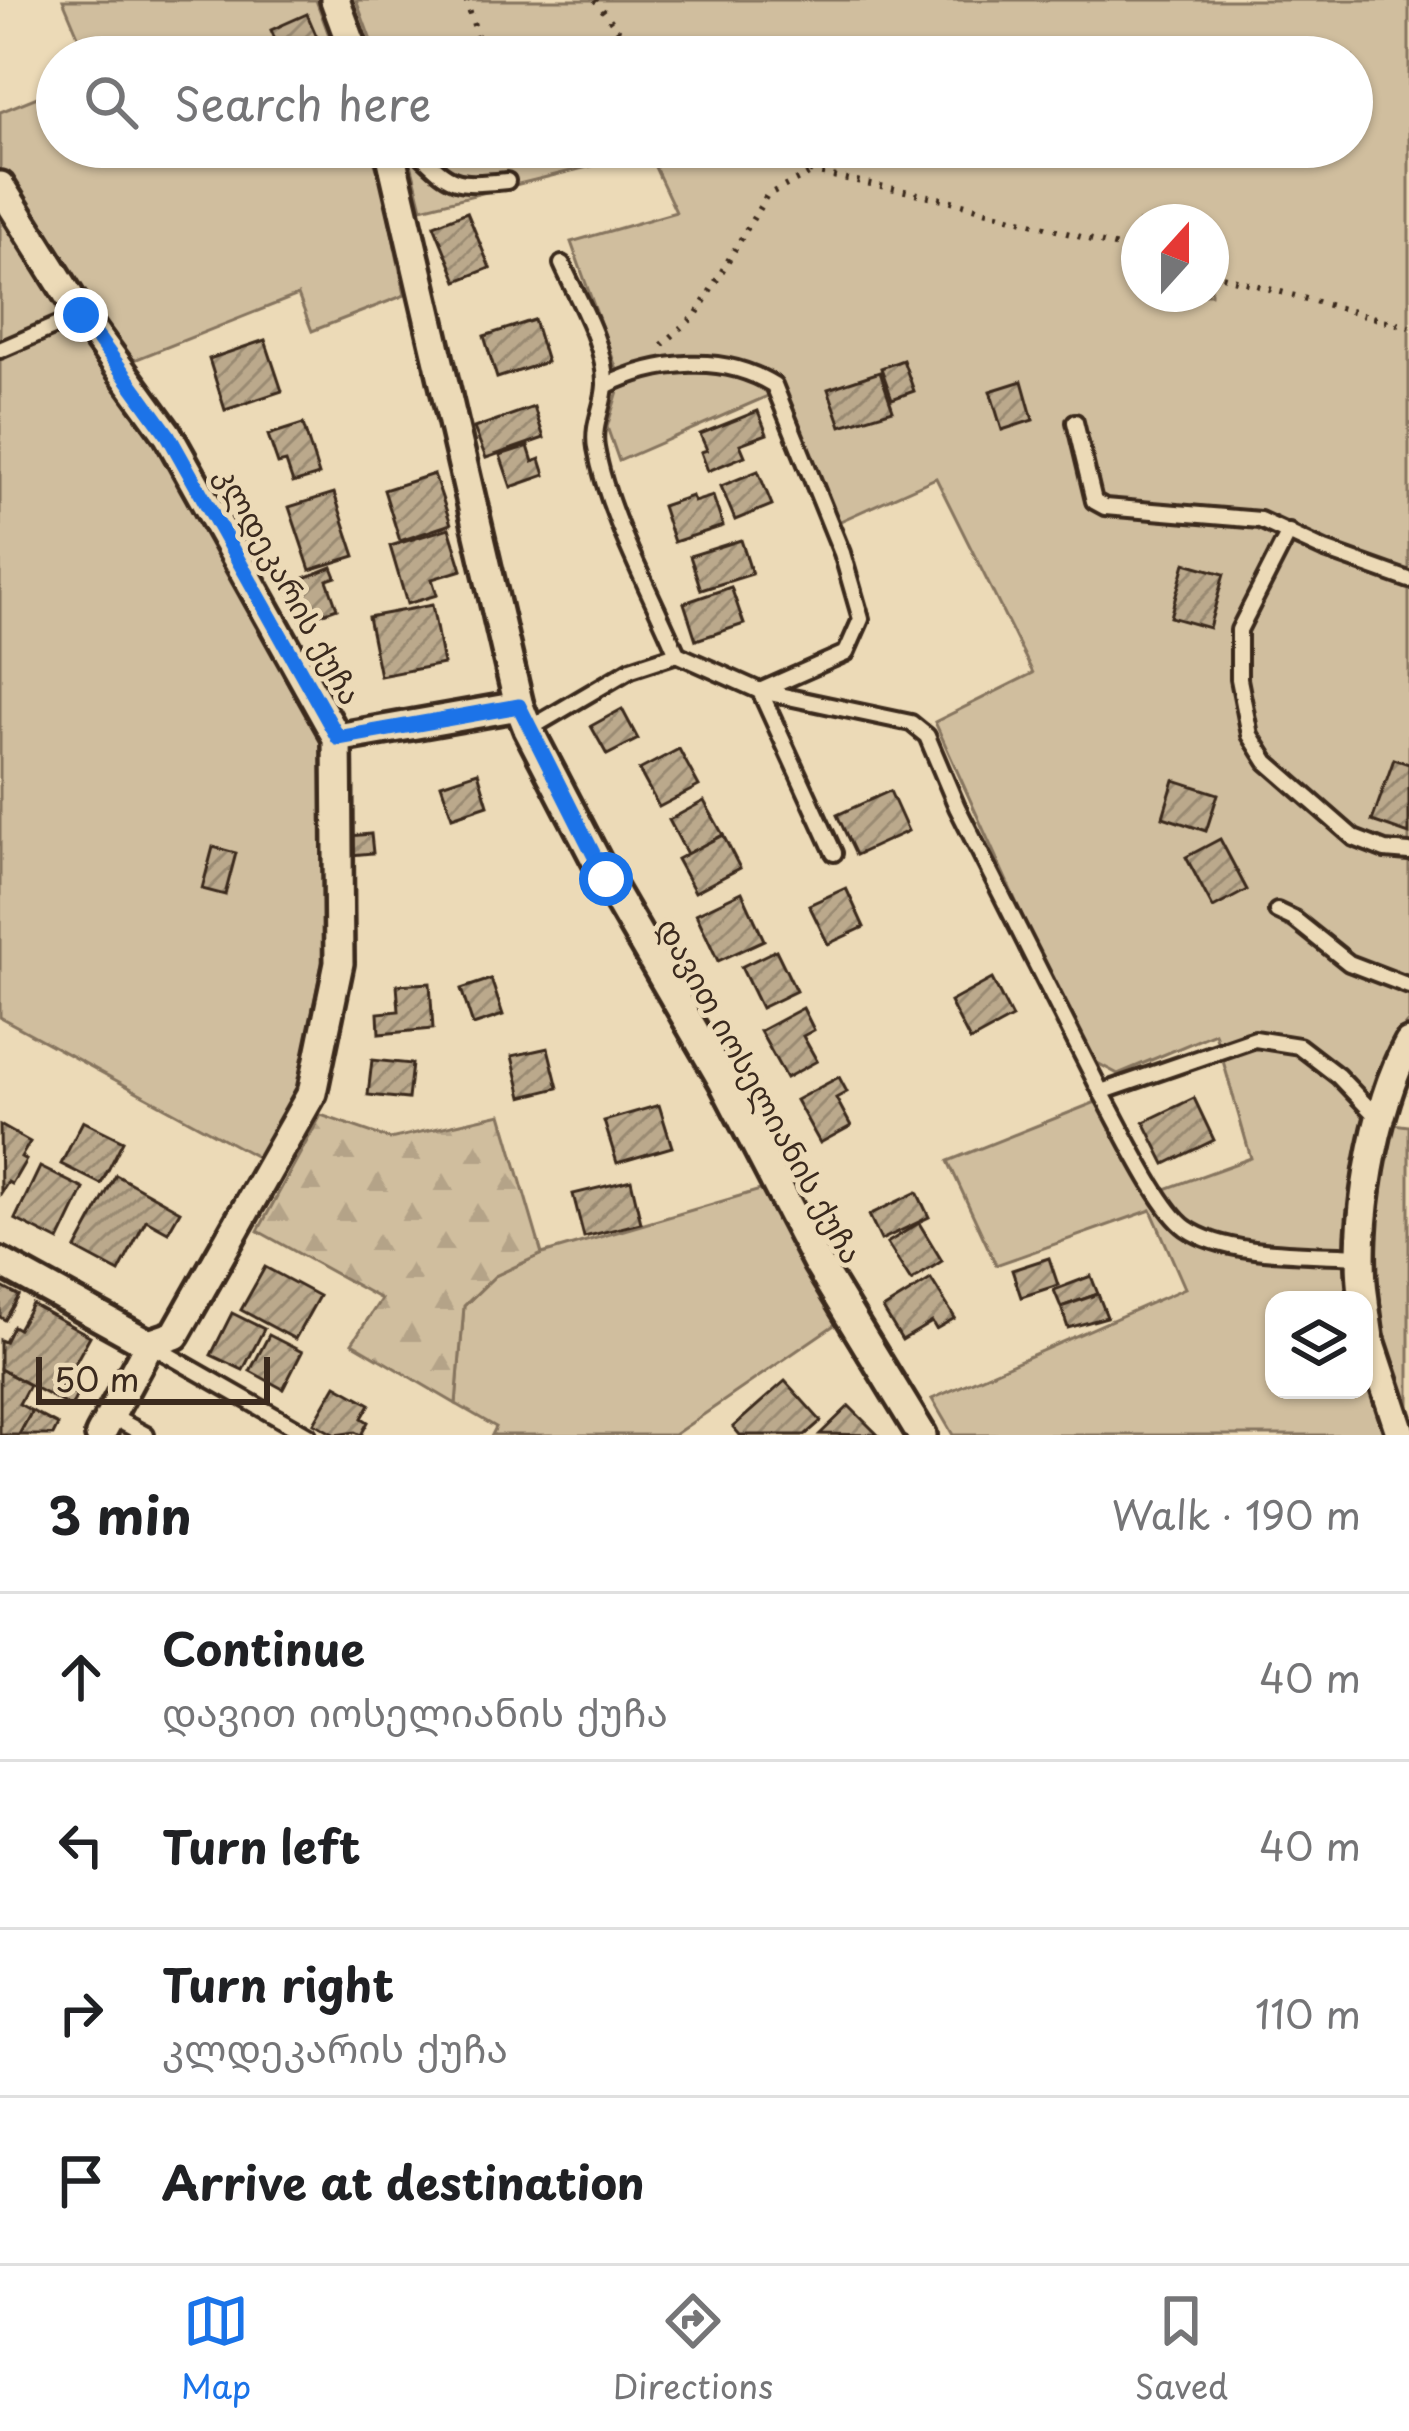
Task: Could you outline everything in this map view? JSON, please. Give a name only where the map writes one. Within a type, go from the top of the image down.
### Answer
[{"type":"street","points":[[335,0],[348,36]]},
{"type":"street","name":"დავით იოსელიანის ქუჩა","points":[[394,168],[524,718],[606,879],[723,1081],[818,1264],[922,1435]]},
{"type":"street","name":"კლდეკარის ქუჩა","points":[[0,186],[81,315],[168,435],[338,738],[339,963],[312,1093],[175,1335],[149,1344],[105,1425]]},
{"type":"street","points":[[338,738],[524,718]]},
{"type":"street","points":[[1363,1291],[1361,1256],[1379,1119],[1393,1072],[1409,1043]]},
{"type":"street","points":[[0,1262],[149,1344]]},
{"type":"street","points":[[1373,1350],[1401,1435]]},
{"type":"lane","points":[[434,168],[446,180],[470,184],[507,181]]},
{"type":"lane","points":[[562,264],[596,341],[605,386],[595,417],[595,444],[605,484],[677,654]]},
{"type":"lane","points":[[0,350],[81,315]]},
{"type":"lane","points":[[605,386],[639,369],[668,365],[730,366],[753,372],[774,385],[842,553],[861,619],[846,653],[760,691]]},
{"type":"lane","points":[[1075,422],[1094,501],[1105,507],[1260,520],[1409,580]]},
{"type":"lane","points":[[1289,532],[1239,630],[1239,679],[1250,735],[1267,762],[1354,838],[1385,850],[1409,852]]},
{"type":"lane","points":[[524,718],[631,669],[677,654],[760,691],[911,723],[927,736],[957,807],[1101,1093],[1168,1209],[1185,1227],[1216,1242],[1361,1256]]},
{"type":"lane","points":[[760,691],[833,853]]},
{"type":"lane","points":[[1276,911],[1294,919],[1349,963],[1409,986]]},
{"type":"lane","points":[[1101,1093],[1255,1039],[1300,1046],[1338,1076],[1379,1119]]},
{"type":"lane","points":[[149,1344],[308,1435]]},
{"type":"lane","points":[[105,1425],[146,1435]]},
{"type":"path","points":[[466,0],[477,36]]},
{"type":"path","points":[[595,0],[623,36]]},
{"type":"path","points":[[806,168],[948,200],[1121,248]]},
{"type":"path","points":[[639,369],[696,315],[767,195],[813,172]]},
{"type":"path","points":[[1229,278],[1409,327]]},
{"type":"green space","points":[[63,0],[316,0],[329,36],[78,36]]},
{"type":"green space","points":[[356,0],[1409,0],[1409,1021],[1382,1073],[1360,1155],[1348,1239],[1349,1291],[1265,1291],[1265,1399],[1373,1399],[1373,1385],[1387,1435],[953,1435],[932,1399],[1185,1288],[1151,1210],[996,1265],[948,1161],[1101,1100],[1149,1195],[1251,1158],[1215,1033],[1118,1074],[1086,1057],[935,722],[1033,673],[936,478],[829,526],[777,392],[619,461],[607,427],[621,381],[571,242],[676,212],[655,168],[1373,168],[1373,36],[369,36]]},
{"type":"green space","points":[[36,97],[36,168],[377,168],[382,183],[405,295],[312,331],[298,295],[104,372],[170,466],[325,740],[322,963],[298,1085],[264,1161],[0,1017],[0,112]]},
{"type":"green space","points":[[412,168],[583,168],[422,208]]},
{"type":"green space","points":[[501,1114],[542,1254],[495,1276],[464,1306],[456,1404],[352,1343],[381,1299],[258,1231],[321,1115],[390,1139]]},
{"type":"green space","points":[[1393,1124],[1409,1126],[1409,1420],[1372,1283],[1374,1223]]},
{"type":"green space","points":[[767,1188],[840,1321],[674,1435],[492,1435],[496,1427],[456,1404],[464,1306],[495,1276],[542,1254]]},
{"type":"building","points":[[307,14],[316,36],[274,36],[271,30]]},
{"type":"building","points":[[467,212],[490,268],[457,281],[434,225]]},
{"type":"building","points":[[534,320],[547,362],[497,378],[484,336]]},
{"type":"building","points":[[265,340],[282,391],[225,410],[209,359]]},
{"type":"building","points":[[903,360],[914,391],[892,399],[881,368]]},
{"type":"building","points":[[880,372],[893,410],[841,426],[828,389]]},
{"type":"building","points":[[1022,381],[1033,420],[1002,430],[990,391]]},
{"type":"building","points":[[534,407],[544,438],[486,458],[474,428]]},
{"type":"building","points":[[758,411],[767,434],[740,444],[745,456],[708,471],[700,434]]},
{"type":"building","points":[[303,424],[319,475],[293,483],[286,462],[278,464],[268,435]]},
{"type":"building","points":[[528,446],[533,462],[540,459],[545,475],[511,487],[500,455]]},
{"type":"building","points":[[758,471],[772,505],[735,520],[721,486]]},
{"type":"building","points":[[434,474],[451,524],[400,541],[384,490]]},
{"type":"building","points":[[334,493],[355,556],[310,570],[289,507]]},
{"type":"building","points":[[692,496],[694,502],[713,496],[723,526],[674,542],[662,506]]},
{"type":"building","points":[[449,528],[462,570],[432,579],[437,595],[407,604],[390,546]]},
{"type":"building","points":[[741,540],[752,574],[701,590],[690,556]]},
{"type":"building","points":[[1185,563],[1224,574],[1209,628],[1170,617]]},
{"type":"building","points":[[332,567],[336,577],[327,580],[337,608],[301,621],[287,585]]},
{"type":"building","points":[[731,587],[744,624],[696,640],[684,603]]},
{"type":"building","points":[[432,605],[443,664],[380,676],[368,617]]},
{"type":"building","points":[[622,709],[638,739],[607,755],[591,726]]},
{"type":"building","points":[[679,749],[699,786],[659,807],[639,770]]},
{"type":"building","points":[[1394,759],[1409,764],[1409,834],[1372,821]]},
{"type":"building","points":[[478,772],[488,805],[452,817],[441,784]]},
{"type":"building","points":[[1174,780],[1218,794],[1206,831],[1163,817]]},
{"type":"building","points":[[890,791],[908,831],[856,855],[837,815]]},
{"type":"building","points":[[704,801],[723,835],[687,854],[669,820]]},
{"type":"building","points":[[371,834],[373,853],[350,855],[349,836]]},
{"type":"building","points":[[723,835],[740,868],[695,892],[677,859]]},
{"type":"building","points":[[1220,839],[1247,890],[1213,908],[1186,857]]},
{"type":"building","points":[[213,847],[236,853],[225,895],[202,889]]},
{"type":"building","points":[[846,888],[864,927],[828,944],[809,905]]},
{"type":"building","points":[[742,892],[764,940],[718,961],[696,914]]},
{"type":"building","points":[[776,950],[796,991],[761,1008],[741,967]]},
{"type":"building","points":[[491,979],[503,1015],[473,1025],[461,989]]},
{"type":"building","points":[[992,979],[1012,1018],[970,1041],[950,1002]]},
{"type":"building","points":[[430,983],[433,1029],[379,1034],[378,1013],[399,1011],[397,985]]},
{"type":"building","points":[[803,1008],[814,1030],[803,1036],[817,1061],[786,1078],[760,1031]]},
{"type":"building","points":[[548,1048],[558,1088],[522,1097],[512,1056]]},
{"type":"building","points":[[372,1060],[412,1064],[408,1099],[368,1095]]},
{"type":"building","points":[[839,1077],[847,1092],[836,1098],[851,1126],[820,1143],[796,1100]]},
{"type":"building","points":[[1194,1098],[1214,1140],[1165,1164],[1144,1122]]},
{"type":"building","points":[[659,1105],[672,1147],[617,1163],[604,1121]]},
{"type":"building","points":[[83,1121],[123,1141],[101,1184],[61,1164]]},
{"type":"building","points":[[0,1125],[30,1142],[21,1157],[26,1160],[1,1193]]},
{"type":"building","points":[[40,1167],[84,1189],[59,1241],[15,1219]]},
{"type":"building","points":[[116,1175],[180,1211],[168,1232],[146,1220],[119,1272],[76,1249]]},
{"type":"building","points":[[631,1180],[641,1223],[584,1237],[573,1194]]},
{"type":"building","points":[[917,1192],[929,1217],[881,1240],[869,1215]]},
{"type":"building","points":[[919,1223],[942,1261],[911,1281],[887,1243]]},
{"type":"building","points":[[1049,1258],[1058,1285],[1021,1297],[1012,1270]]},
{"type":"building","points":[[265,1267],[319,1296],[295,1339],[241,1310]]},
{"type":"building","points":[[1091,1276],[1098,1294],[1061,1307],[1054,1290]]},
{"type":"building","points":[[931,1279],[955,1318],[936,1329],[932,1322],[902,1340],[883,1309]]},
{"type":"building","points":[[0,1286],[19,1296],[5,1320],[0,1317]]},
{"type":"building","points":[[1098,1294],[1107,1317],[1068,1328],[1061,1307]]},
{"type":"building","points":[[32,1304],[90,1336],[62,1387],[77,1395],[71,1407],[0,1369],[0,1340],[5,1342],[13,1326],[18,1329]]},
{"type":"building","points":[[232,1313],[264,1329],[243,1370],[211,1355]]},
{"type":"building","points":[[269,1335],[302,1352],[283,1389],[250,1371]]},
{"type":"building","points":[[0,1369],[29,1385],[19,1404],[32,1411],[19,1435],[0,1435]]},
{"type":"building","points":[[785,1381],[821,1421],[805,1435],[740,1435],[733,1427]]},
{"type":"building","points":[[336,1385],[370,1404],[362,1418],[368,1422],[361,1435],[335,1435],[314,1423]]},
{"type":"building","points":[[849,1406],[878,1435],[820,1434]]},
{"type":"building","points":[[32,1411],[58,1425],[53,1435],[19,1435]]},
{"type":"route","points":[[81,315],[168,435],[338,738],[519,706],[606,879]]}]
